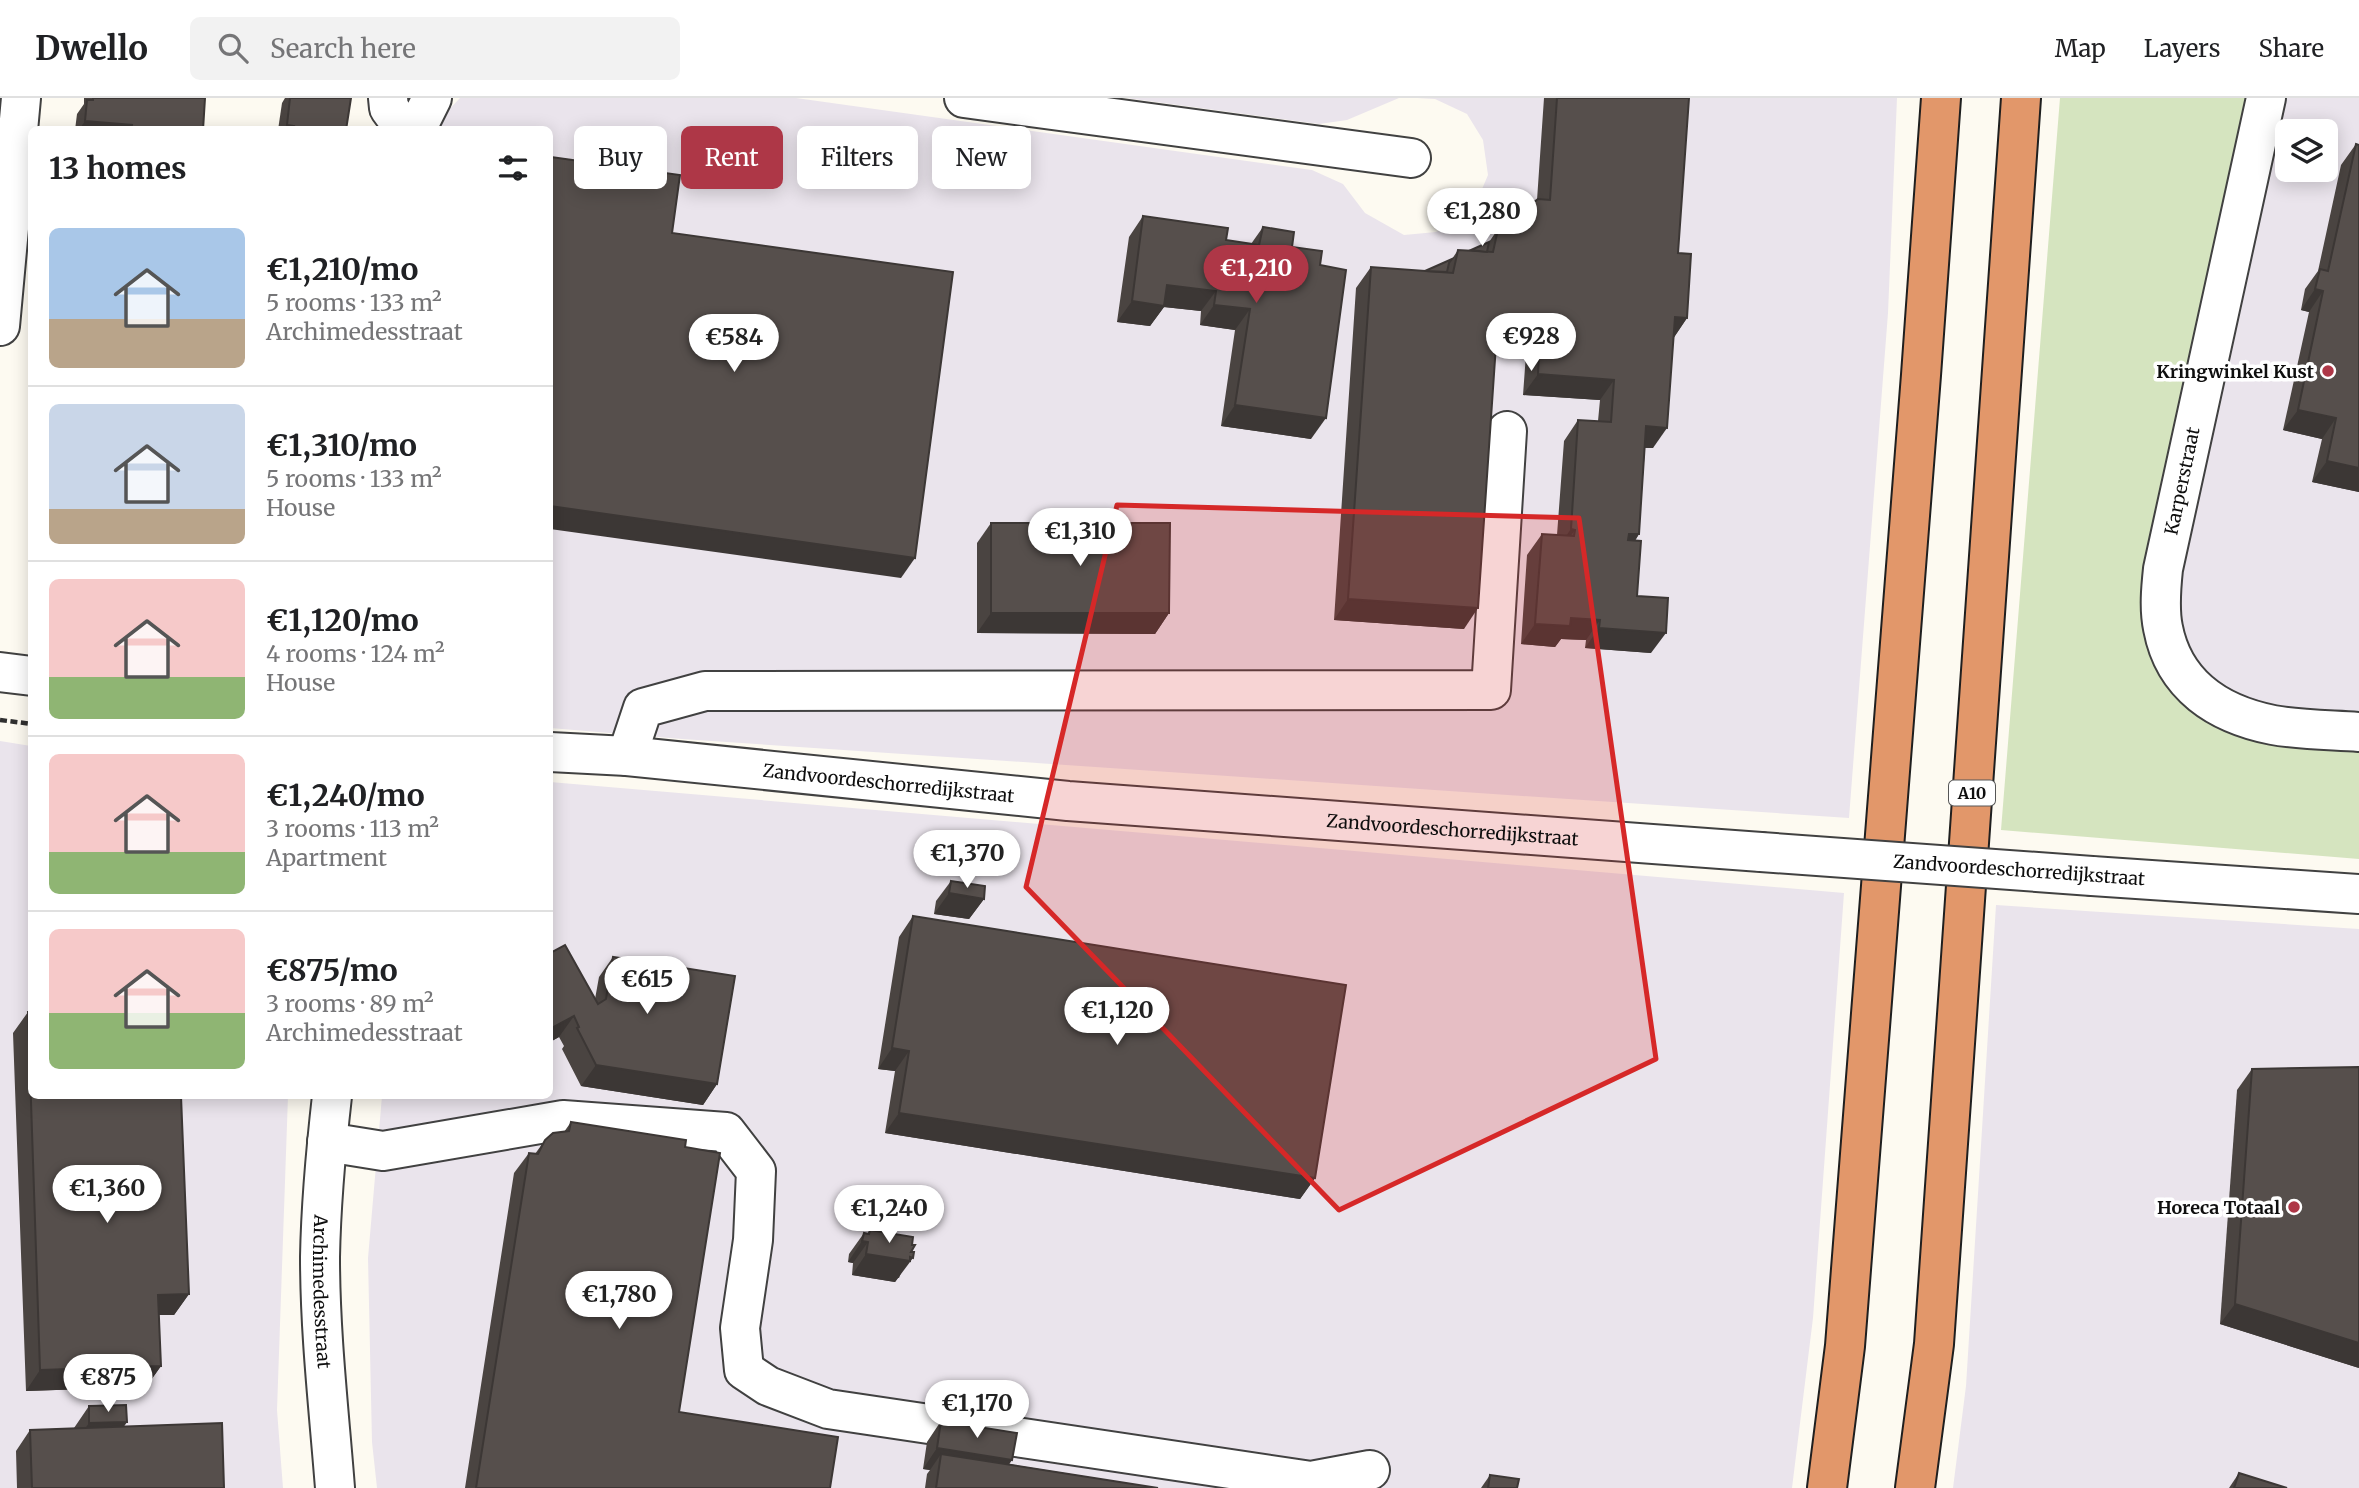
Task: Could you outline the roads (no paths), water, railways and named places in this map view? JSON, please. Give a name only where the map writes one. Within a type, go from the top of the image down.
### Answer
[{"type":"highway","points":[[1827,1488],[1848,1318],[1941,98]]},
{"type":"highway","name":"A10","points":[[1915,1488],[1934,1343],[2021,98]]},
{"type":"street","points":[[0,326],[7,175],[21,98]]},
{"type":"street","points":[[388,98],[389,108],[402,126]]},
{"type":"street","points":[[418,126],[432,98]]},
{"type":"street","points":[[964,98],[1411,158]]},
{"type":"street","name":"Karperstraat","points":[[2266,98],[2163,569],[2163,628],[2173,658],[2187,682],[2206,699],[2232,714],[2274,725],[2359,732]]},
{"type":"street","points":[[627,757],[643,709],[705,691],[1491,690],[1507,430]]},
{"type":"street","points":[[0,671],[28,675]]},
{"type":"street","name":"Zandvoordeschorredijkstraat","points":[[553,752],[627,757],[1068,802],[2359,894]]},
{"type":"street","name":"Archimedesstraat","points":[[332,1099],[320,1256],[324,1354],[335,1488]]},
{"type":"street","points":[[327,1142],[383,1151],[563,1120],[726,1132],[756,1171],[753,1240],[740,1328],[744,1370],[768,1386],[828,1409],[1311,1481],[1370,1470]]},
{"type":"place","name":"Kringwinkel Kust","points":[[2328,371]]},
{"type":"place","name":"Horeca Totaal","points":[[2294,1207]]}]
